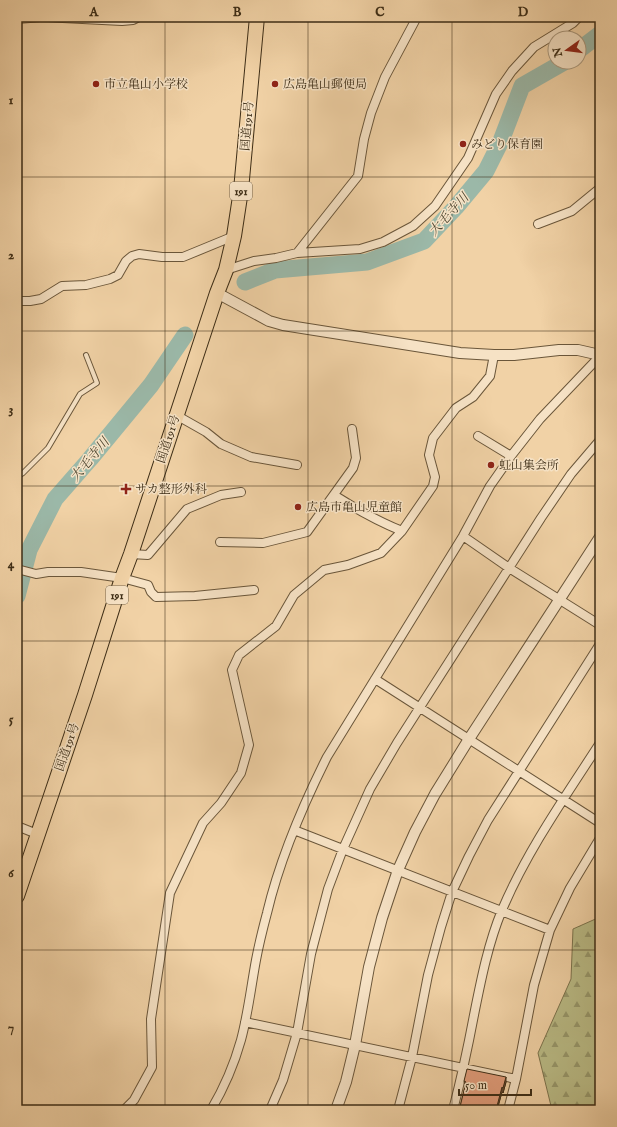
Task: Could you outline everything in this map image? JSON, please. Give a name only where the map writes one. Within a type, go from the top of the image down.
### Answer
[{"type":"highway","name":"国道191号","points":[[17,896],[216,293],[226,270],[234,236],[241,190],[257,17]]},
{"type":"street","points":[[17,19],[43,17],[122,21],[133,20],[139,17]]},
{"type":"street","points":[[296,252],[358,176],[364,139],[371,113],[386,77],[417,17]]},
{"type":"street","points":[[226,270],[254,261],[276,258],[296,252],[360,249],[384,242],[413,226],[436,206],[468,158],[496,94],[512,71],[534,47],[573,23],[579,17]]},
{"type":"street","points":[[538,224],[572,211],[600,188]]},
{"type":"street","points":[[17,301],[41,299],[62,286],[86,285],[110,279],[118,275],[126,261],[132,256],[139,254],[162,257],[183,257],[234,236]]},
{"type":"street","points":[[211,1110],[230,1072],[240,1042],[256,959],[267,911],[279,870],[310,791],[327,757],[462,536],[490,486],[540,419],[600,356],[578,350],[559,350],[514,355],[460,353],[283,325],[268,321],[216,293]]},
{"type":"street","points":[[124,1110],[134,1100],[152,1067],[151,1019],[170,892],[203,822],[221,803],[241,773],[250,745],[232,670],[239,654],[276,626],[294,595],[324,570],[381,553],[402,531],[433,486],[435,478],[430,455],[434,438],[456,408],[474,397],[490,376],[494,355]]},
{"type":"street","points":[[176,415],[206,432],[221,444],[251,457],[297,465]]},
{"type":"street","points":[[220,542],[263,543],[307,532],[353,468],[356,458],[352,429]]},
{"type":"street","points":[[478,436],[511,456]]},
{"type":"street","points":[[270,1110],[283,1080],[297,1033],[311,954],[328,889],[343,849],[370,789],[397,743],[541,518],[571,474],[600,440]]},
{"type":"street","points":[[131,554],[148,555],[188,509],[221,495],[241,492]]},
{"type":"street","points":[[334,495],[354,509],[402,531]]},
{"type":"street","points":[[462,536],[509,568],[600,625]]},
{"type":"street","points":[[336,1110],[346,1082],[355,1045],[369,967],[382,918],[398,870],[415,832],[435,794],[600,537]]},
{"type":"street","points":[[17,569],[36,574],[48,572],[82,572],[122,578],[148,585],[151,592],[156,597],[195,596],[254,590]]},
{"type":"street","points":[[398,1110],[412,1057],[428,975],[452,892],[488,820],[600,644]]},
{"type":"street","points":[[375,679],[600,823]]},
{"type":"street","points":[[454,1110],[488,950],[502,911],[517,878],[538,840],[600,743]]},
{"type":"street","points":[[17,826],[37,834]]},
{"type":"street","points":[[294,830],[550,930]]},
{"type":"street","points":[[508,1110],[516,1079],[534,985],[550,930],[570,888],[600,838]]},
{"type":"street","points":[[245,1022],[516,1079]]},
{"type":"lane","points":[[17,478],[48,448],[80,394],[97,383],[86,355]]},
{"type":"green space","points":[[600,917],[600,1110],[552,1110],[538,1053],[571,979],[573,929]]},
{"type":"building","points":[[467,1069],[506,1077],[496,1110],[456,1110],[458,1106],[460,1107],[466,1082],[464,1081]]},
{"type":"waterway","name":"大毛寺川","points":[[587,44],[600,34]]},
{"type":"waterway","name":"大毛寺川","points":[[245,282],[275,270],[367,262],[424,241],[456,207],[486,171],[501,141],[522,86],[550,70]]},
{"type":"waterway","name":"大毛寺川","points":[[17,596],[29,550],[55,499],[151,385],[185,335]]},
{"type":"place","name":"市立亀山小学校","points":[[96,84]]},
{"type":"place","name":"広島亀山郵便局","points":[[275,84]]},
{"type":"place","name":"みどり保育園","points":[[463,144]]},
{"type":"place","name":"虹山集会所","points":[[491,465]]},
{"type":"place","name":"サカ整形外科","points":[[126,489]]},
{"type":"place","name":"広島市亀山児童館","points":[[298,507]]}]
